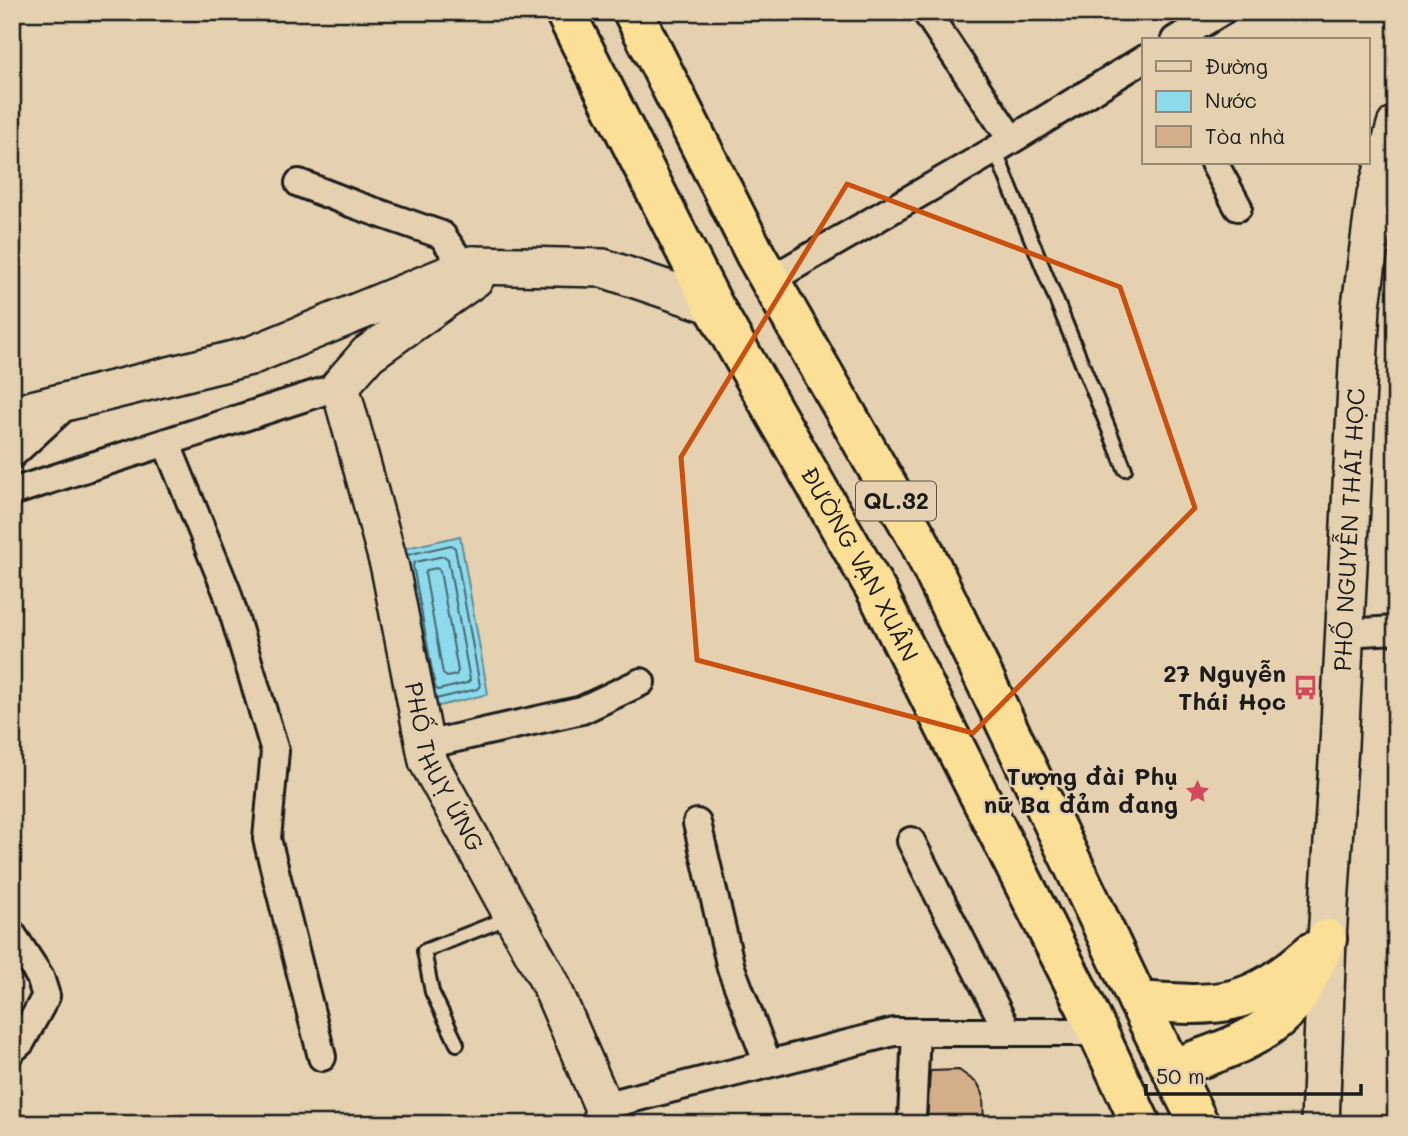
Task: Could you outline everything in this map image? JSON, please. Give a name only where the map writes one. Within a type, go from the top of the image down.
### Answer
[{"type":"highway","name":"ĐƯỜNG VẠN XUÂN","points":[[565,12],[713,305],[877,592],[1098,1032],[1141,1124]]},
{"type":"highway","name":"QL.32","points":[[633,12],[770,280],[919,541],[1138,1002],[1199,1124]]},
{"type":"highway","points":[[1138,1002],[1195,1006],[1236,1001],[1272,985],[1326,939]]},
{"type":"highway","points":[[1172,1068],[1213,1055],[1253,1036],[1274,1021],[1294,1001],[1326,939]]},
{"type":"main road","name":"PHỐ NGUYỄN THÁI HỌC","points":[[1320,1124],[1326,939],[1361,306],[1386,202],[1396,125]]},
{"type":"main road","points":[[12,415],[250,356],[468,266],[603,268],[713,305]]},
{"type":"main road","points":[[340,386],[368,354],[475,278],[468,266]]},
{"type":"main road","name":"PHỐ THUỴ ỨNG","points":[[340,386],[390,568],[428,761],[550,984],[604,1115]]},
{"type":"main road","name":"PHỐ NGUYỄN THÁI HỌC","points":[[1295,1124],[1305,1003],[1326,939]]},
{"type":"street","points":[[926,12],[1003,145]]},
{"type":"street","points":[[1177,38],[1222,12]]},
{"type":"street","points":[[1211,38],[1222,12]]},
{"type":"street","points":[[770,280],[1003,145],[1142,60]]},
{"type":"street","points":[[1215,164],[1238,207]]},
{"type":"street","points":[[299,183],[442,234],[468,266]]},
{"type":"street","points":[[12,492],[340,386]]},
{"type":"street","points":[[12,455],[72,400]]},
{"type":"street","points":[[166,442],[227,593],[275,751],[267,839],[322,1057]]},
{"type":"street","points":[[1345,633],[1396,630]]},
{"type":"street","points":[[425,745],[582,710],[641,682]]},
{"type":"street","points":[[697,823],[731,968],[768,1064]]},
{"type":"street","points":[[911,842],[1008,1032]]},
{"type":"street","points":[[12,934],[40,977],[46,996],[21,1042],[12,1050]]},
{"type":"street","points":[[604,1115],[768,1064],[894,1032],[1098,1032]]},
{"type":"street","points":[[912,1118],[916,1032]]},
{"type":"lane","points":[[1003,145],[1125,470]]},
{"type":"lane","points":[[457,1044],[432,992],[424,951],[513,916]]},
{"type":"highlighted area","points":[[847,184],[1120,287],[1195,508],[973,733],[697,660],[681,457]]},
{"type":"water","points":[[460,536],[488,694],[423,710],[394,551]]},
{"type":"building","points":[[959,1070],[978,1084],[983,1094],[984,1124],[927,1124],[930,1071]]},
{"type":"place","name":"27 Nguyễn Thái Học","points":[[1306,688]]},
{"type":"place","name":"Tượng đài Phụ nữ Ba đảm đang","points":[[1198,791]]}]
